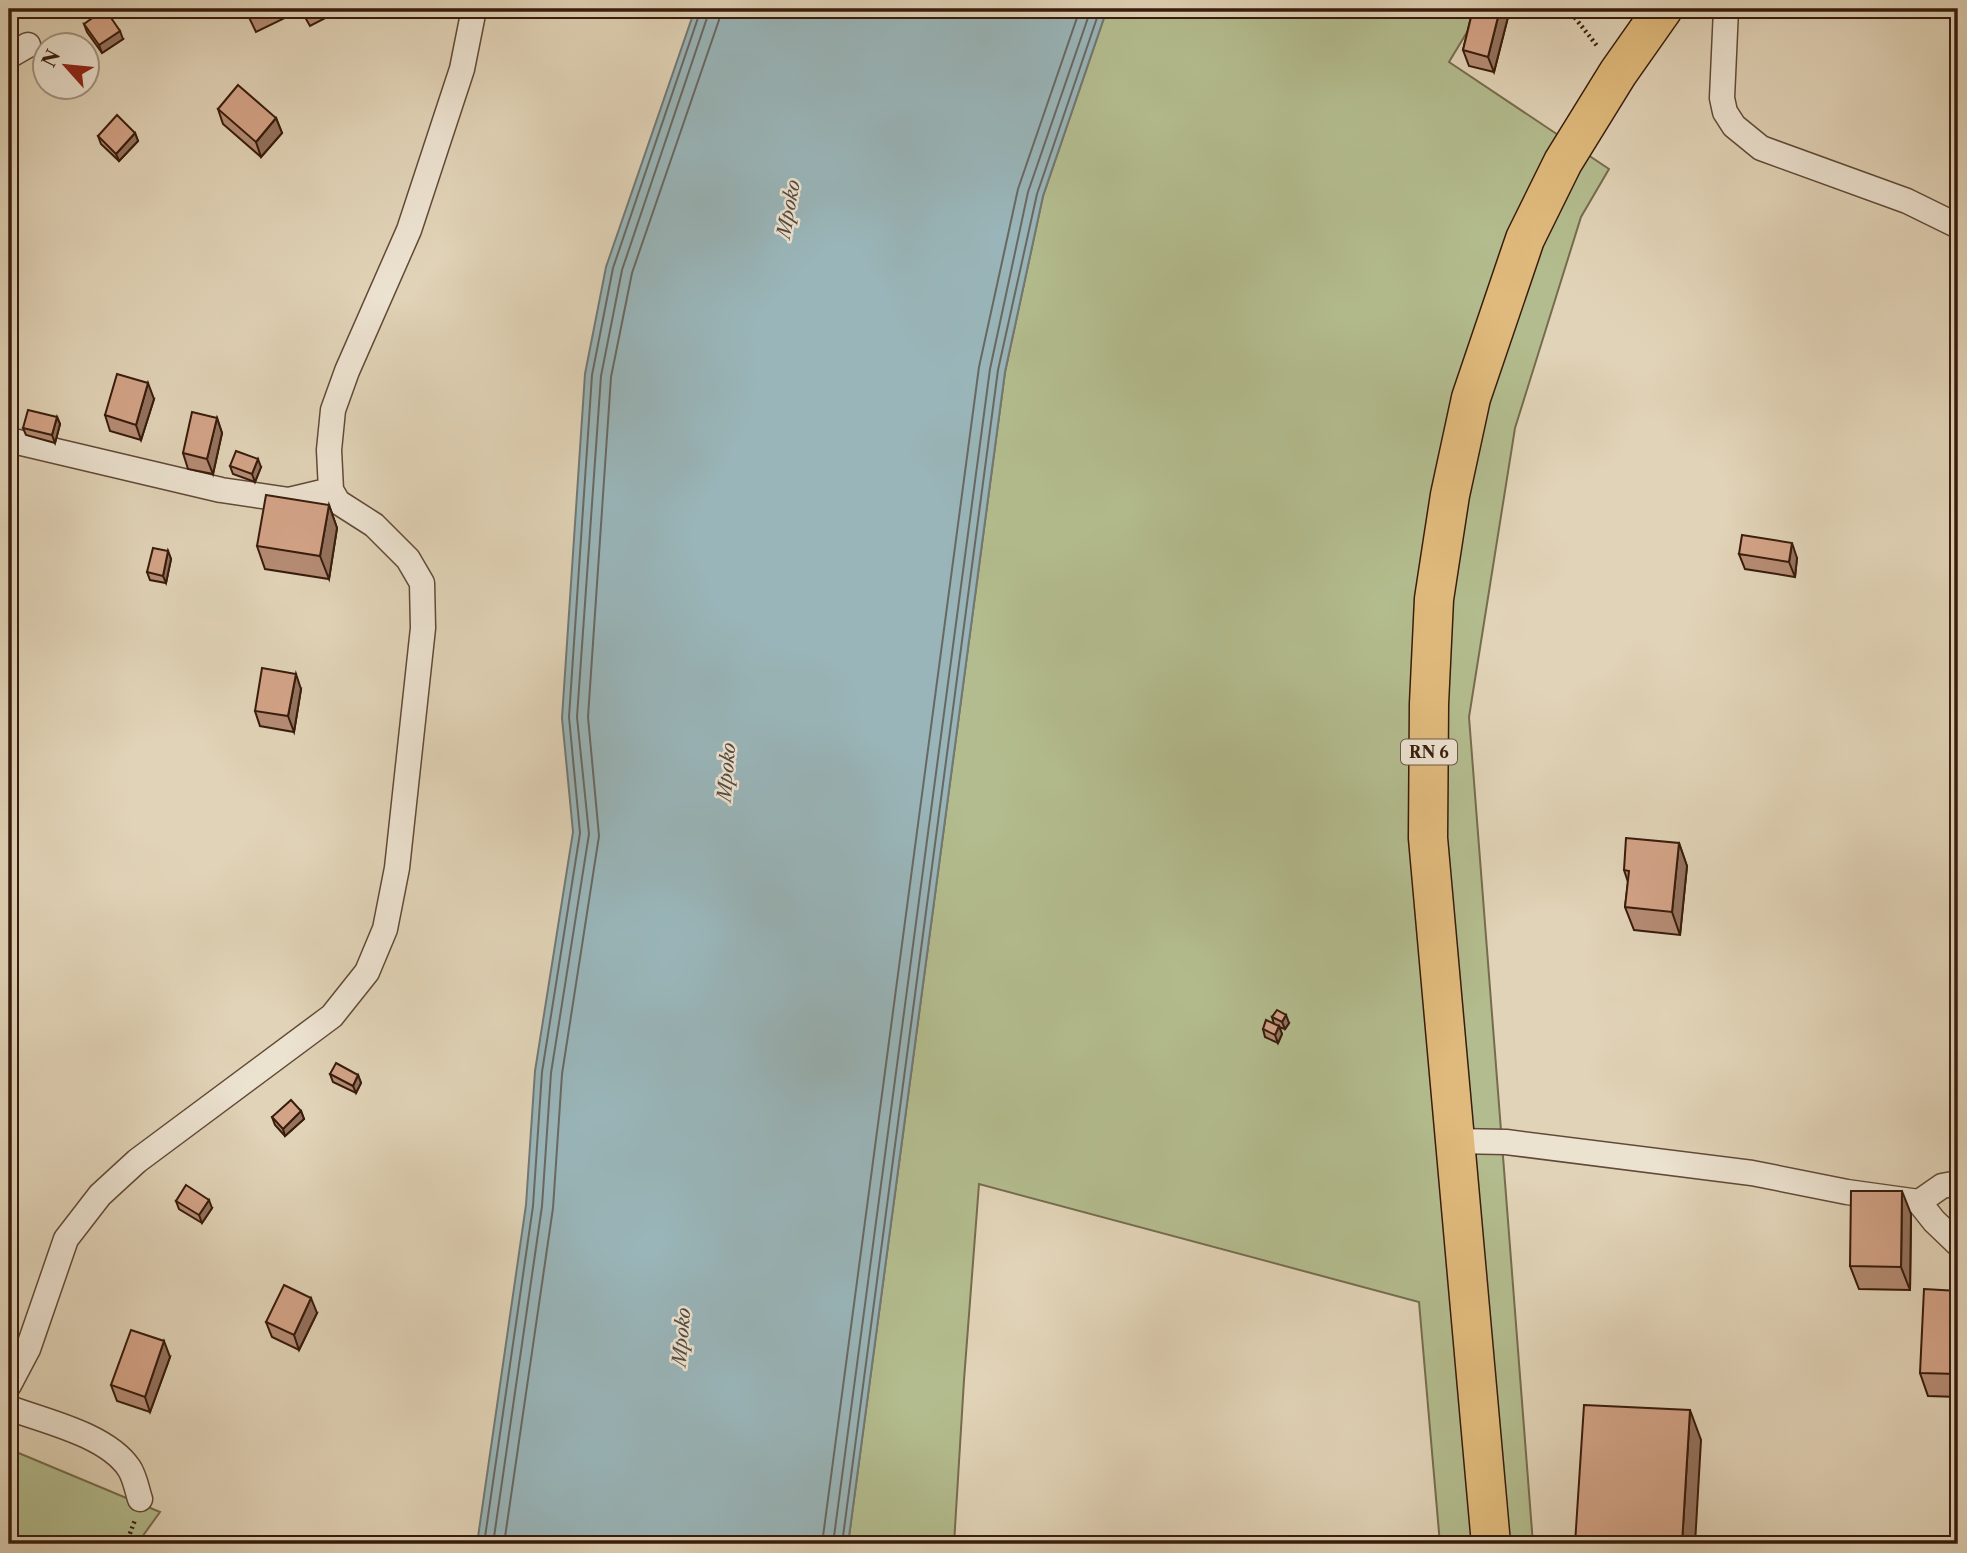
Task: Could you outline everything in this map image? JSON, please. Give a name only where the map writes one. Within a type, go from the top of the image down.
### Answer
[{"type":"main road","name":"RN 6","points":[[1491,1544],[1428,838],[1429,704],[1434,599],[1450,495],[1471,398],[1525,239],[1563,162],[1618,73],[1663,9]]},
{"type":"street","points":[[9,1385],[28,1349],[66,1239],[100,1195],[137,1161],[332,1016],[367,972],[385,929],[397,868],[423,628],[422,583],[408,559],[374,525],[338,502],[331,490],[329,450],[333,410],[347,371],[409,230],[461,69],[474,9]]},
{"type":"street","points":[[1726,9],[1722,98],[1725,112],[1734,126],[1760,148],[1907,201],[1958,226]]},
{"type":"street","points":[[9,440],[221,490],[289,500],[331,490]]},
{"type":"street","points":[[1455,1141],[1506,1142],[1752,1173],[1847,1192],[1919,1202],[1942,1186],[1958,1184]]},
{"type":"street","points":[[1919,1202],[1958,1244]]},
{"type":"street","points":[[9,1408],[68,1429],[111,1449],[130,1469],[140,1499]]},
{"type":"path","points":[[1568,9],[1618,73]]},
{"type":"green space","points":[[1107,9],[1481,9],[1449,62],[1609,169],[1581,217],[1515,428],[1469,717],[1533,1544],[1440,1544],[1419,1302],[979,1184],[954,1544],[848,1544],[1005,372],[1043,196]]},
{"type":"green space","points":[[9,1449],[160,1512],[137,1544],[9,1544]]},
{"type":"water","name":"Mpoko","points":[[695,9],[1107,9],[1043,196],[1005,372],[848,1544],[477,1544],[526,1205],[535,1071],[573,832],[562,718],[585,374],[606,267]]},
{"type":"building","points":[[105,9],[120,31],[102,43],[102,32],[90,32],[84,24]]},
{"type":"building","points":[[1473,9],[1500,9],[1488,57],[1463,50]]},
{"type":"building","points":[[238,85],[276,118],[256,142],[218,109]]},
{"type":"building","points":[[117,115],[135,133],[116,154],[98,136]]},
{"type":"building","points":[[117,374],[148,383],[136,425],[105,415]]},
{"type":"building","points":[[28,410],[57,417],[52,435],[23,428]]},
{"type":"building","points":[[192,412],[217,418],[207,459],[183,453]]},
{"type":"building","points":[[236,451],[258,459],[252,474],[230,466]]},
{"type":"building","points":[[266,495],[329,505],[320,556],[257,546]]},
{"type":"building","points":[[1742,535],[1792,543],[1789,562],[1739,554]]},
{"type":"building","points":[[153,548],[168,551],[163,576],[147,572]]},
{"type":"building","points":[[262,668],[296,674],[288,716],[255,711]]},
{"type":"building","points":[[1626,838],[1679,843],[1672,912],[1625,907],[1629,871],[1624,870]]},
{"type":"building","points":[[1277,1010],[1286,1015],[1282,1022],[1272,1017]]},
{"type":"building","points":[[1266,1020],[1279,1026],[1275,1035],[1263,1029]]},
{"type":"building","points":[[336,1063],[358,1075],[353,1086],[330,1074]]},
{"type":"building","points":[[291,1100],[301,1111],[283,1129],[272,1117]]},
{"type":"building","points":[[186,1185],[209,1200],[199,1215],[176,1201]]},
{"type":"building","points":[[1851,1191],[1902,1191],[1901,1267],[1850,1266]]},
{"type":"building","points":[[284,1285],[311,1298],[294,1335],[266,1322]]},
{"type":"building","points":[[1924,1289],[1958,1291],[1958,1374],[1920,1373]]},
{"type":"building","points":[[131,1330],[164,1341],[145,1397],[111,1385]]},
{"type":"building","points":[[1584,1405],[1690,1410],[1682,1544],[1575,1544]]}]
